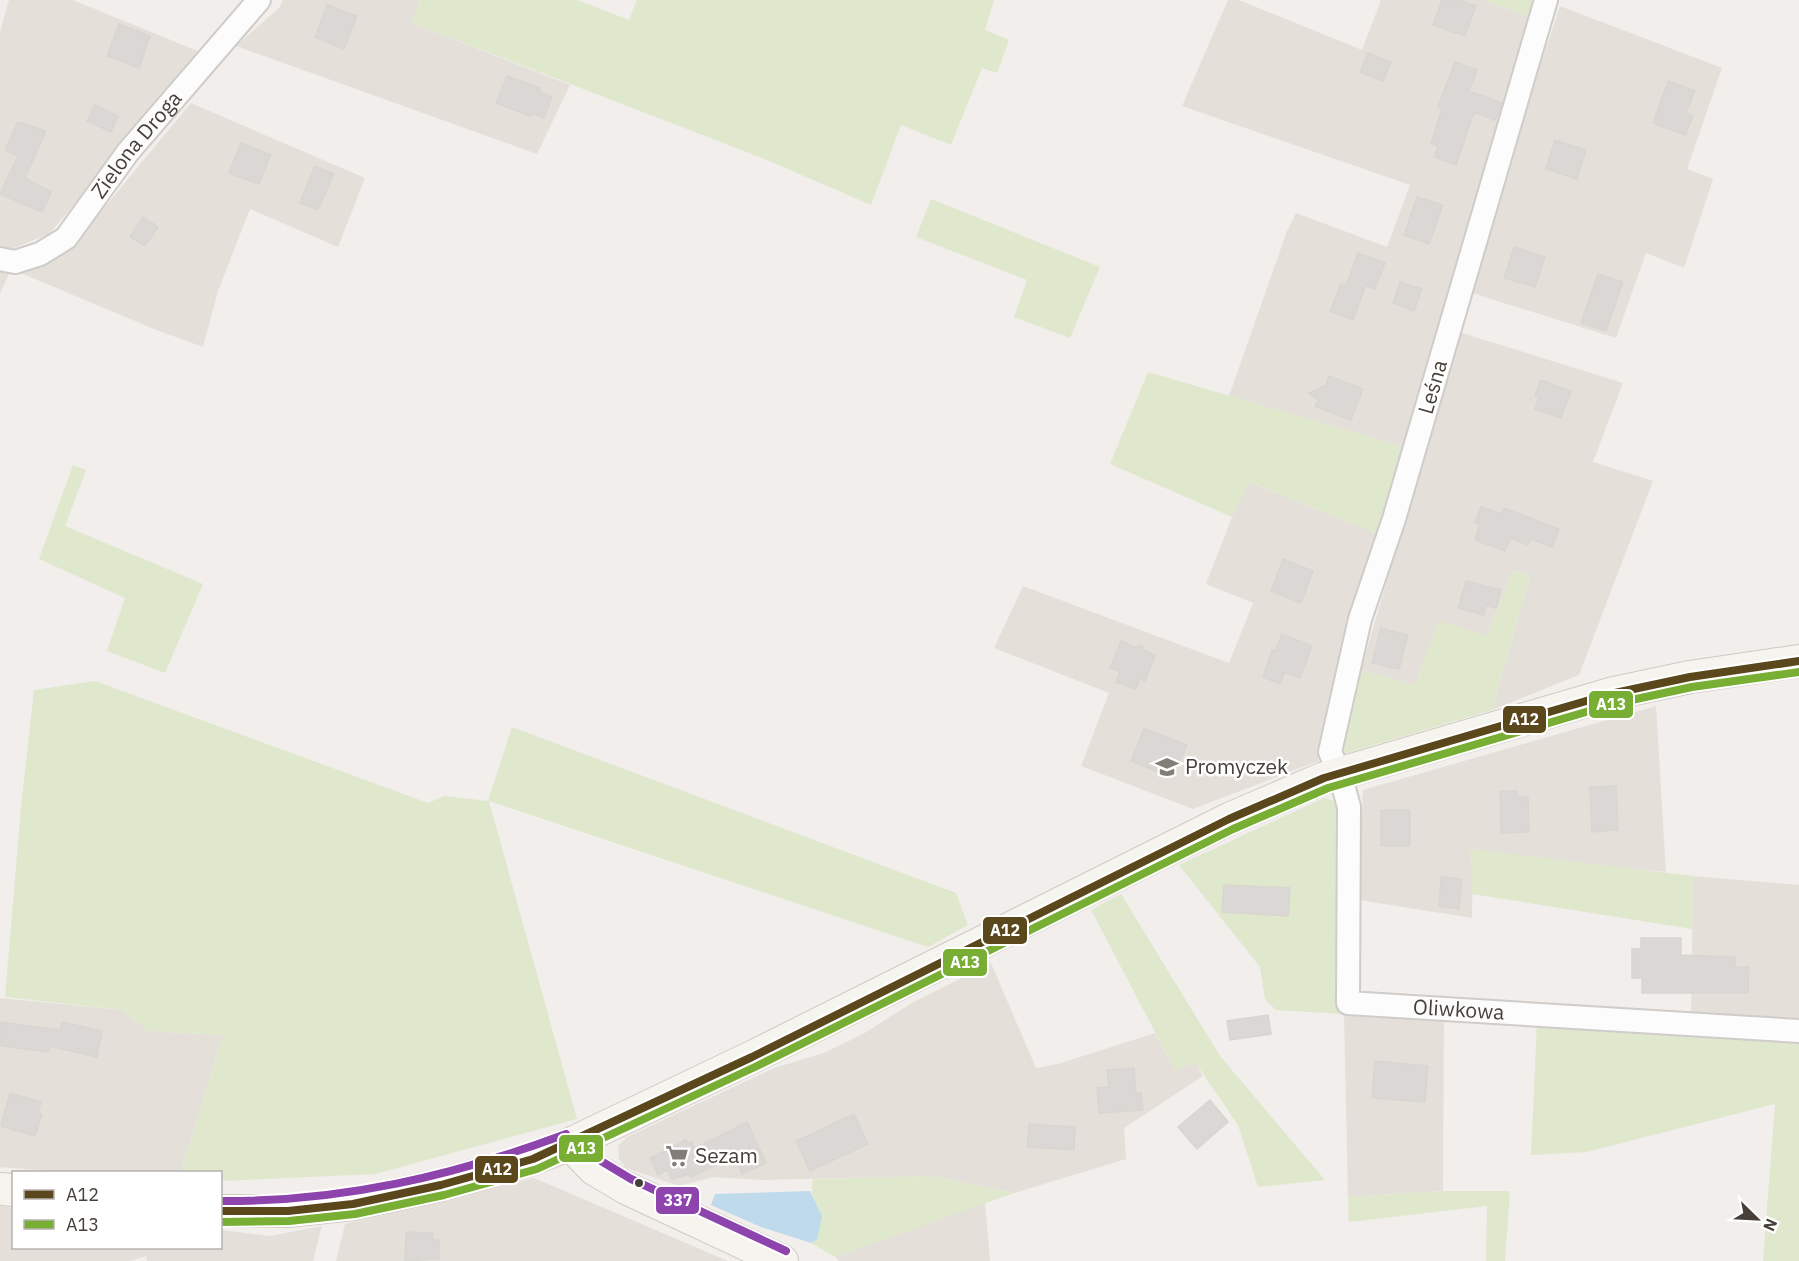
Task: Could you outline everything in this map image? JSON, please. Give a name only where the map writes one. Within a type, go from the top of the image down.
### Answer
[{"type":"main road","points":[[222,1211],[288,1211],[381,1199],[504,1168],[570,1144],[759,1054],[1229,819],[1324,778],[1599,697],[1690,677],[1799,661]]},
{"type":"main road","points":[[570,1144],[594,1168],[626,1188],[782,1261]]},
{"type":"street","name":"Zielona Droga","points":[[0,259],[15,262],[40,254],[66,238],[128,152],[259,0]]},
{"type":"street","name":"Leśna","points":[[1340,774],[1330,752],[1360,618],[1394,519],[1546,0]]},
{"type":"street","name":"Oliwkowa","points":[[1340,774],[1349,807],[1348,1003],[1799,1030]]},
{"type":"shaded area","points":[[9,0],[73,0],[205,54],[49,234],[6,251],[0,250],[0,32]]},
{"type":"shaded area","points":[[283,0],[420,0],[412,23],[570,85],[537,154],[236,46],[279,8]]},
{"type":"shaded area","points":[[1228,0],[1239,0],[1362,50],[1381,0],[1484,0],[1532,18],[1404,447],[1229,396],[1287,231],[1296,213],[1387,247],[1410,185],[1182,106]]},
{"type":"shaded area","points":[[1560,6],[1722,68],[1687,169],[1713,179],[1684,268],[1646,253],[1616,338],[1472,293],[1525,111]]},
{"type":"shaded area","points":[[191,103],[365,178],[338,247],[250,209],[218,291],[203,347],[11,269],[69,250]]},
{"type":"shaded area","points":[[0,265],[11,269],[0,294]]},
{"type":"shaded area","points":[[1459,332],[1623,383],[1593,462],[1653,481],[1579,675],[1492,710],[1530,576],[1513,570],[1487,636],[1439,622],[1415,685],[1361,670]]},
{"type":"shaded area","points":[[1249,482],[1378,534],[1345,633],[1318,761],[1193,809],[1081,766],[1109,693],[994,648],[1023,586],[1229,663],[1253,603],[1206,584],[1232,517]]},
{"type":"shaded area","points":[[1656,706],[1666,872],[1473,853],[1472,918],[1359,900],[1363,790]]},
{"type":"shaded area","points":[[1693,876],[1799,885],[1799,1023],[1691,1016]]},
{"type":"shaded area","points":[[991,963],[1036,1068],[1058,1064],[1155,1033],[1175,1070],[1195,1062],[1203,1076],[1124,1128],[1126,1159],[1014,1193],[933,1176],[762,1180],[713,1177],[679,1186],[626,1168],[619,1159],[618,1146],[627,1137],[774,1068],[824,1053],[863,1034],[910,1004]]},
{"type":"shaded area","points":[[0,998],[121,1010],[148,1031],[223,1035],[181,1171],[47,1171],[0,1167]]},
{"type":"shaded area","points":[[1344,1014],[1444,1017],[1443,1191],[1348,1197]]},
{"type":"shaded area","points":[[534,1178],[728,1261],[336,1261],[345,1224]]},
{"type":"shaded area","points":[[985,1202],[990,1261],[839,1261],[835,1257]]},
{"type":"shaded area","points":[[0,1206],[12,1208],[12,1249],[222,1249],[222,1230],[270,1236],[322,1226],[313,1261],[147,1261],[146,1256],[130,1261],[0,1261]]},
{"type":"green space","points":[[420,0],[577,0],[629,20],[637,0],[994,0],[985,30],[1009,40],[997,73],[982,68],[951,145],[901,125],[871,205],[767,160],[412,23]]},
{"type":"green space","points":[[1484,0],[1537,0],[1532,18]]},
{"type":"green space","points":[[931,199],[1100,267],[1070,338],[1014,317],[1027,280],[916,237]]},
{"type":"green space","points":[[1148,372],[1404,447],[1378,534],[1250,482],[1232,517],[1110,464]]},
{"type":"green space","points":[[73,465],[86,470],[65,526],[203,584],[165,673],[107,651],[125,598],[39,559]]},
{"type":"green space","points":[[1513,570],[1530,576],[1492,710],[1340,755],[1361,670],[1415,685],[1439,621],[1487,636]]},
{"type":"green space","points":[[95,681],[428,803],[444,796],[488,801],[512,727],[956,893],[968,925],[928,947],[489,801],[577,1119],[375,1174],[222,1181],[222,1171],[181,1171],[223,1035],[148,1031],[121,1010],[5,997],[21,808],[34,690]]},
{"type":"green space","points":[[1324,798],[1341,803],[1344,1014],[1276,1010],[1265,999],[1260,967],[1179,865]]},
{"type":"green space","points":[[1470,849],[1693,876],[1692,929],[1472,894]]},
{"type":"green space","points":[[1121,894],[1220,1056],[1325,1180],[1258,1187],[1238,1125],[1195,1062],[1175,1070],[1091,910]]},
{"type":"green space","points":[[1537,1022],[1799,1037],[1799,1261],[1763,1261],[1775,1104],[1586,1152],[1531,1155]]},
{"type":"green space","points":[[933,1176],[1014,1193],[835,1257],[811,1243],[817,1240],[818,1232],[812,1194],[813,1179]]},
{"type":"green space","points":[[1443,1191],[1510,1191],[1505,1261],[1486,1261],[1487,1206],[1349,1222],[1348,1197]]},
{"type":"water","points":[[810,1191],[822,1216],[817,1240],[811,1243],[761,1227],[711,1205],[715,1194]]},
{"type":"building","points":[[1442,0],[1460,0],[1476,6],[1465,36],[1433,25]]},
{"type":"building","points":[[327,5],[357,16],[344,49],[315,37]]},
{"type":"building","points":[[119,24],[150,36],[139,68],[107,56]]},
{"type":"building","points":[[1368,53],[1391,62],[1383,81],[1360,72]]},
{"type":"building","points":[[1455,62],[1477,70],[1469,91],[1502,103],[1495,120],[1474,112],[1456,165],[1434,157],[1438,146],[1431,143],[1442,109],[1438,107]]},
{"type":"building","points":[[507,76],[540,88],[539,91],[552,97],[544,118],[531,113],[530,116],[496,103]]},
{"type":"building","points":[[1668,81],[1695,91],[1686,113],[1693,116],[1685,135],[1653,123]]},
{"type":"building","points":[[95,105],[118,116],[111,132],[87,121]]},
{"type":"building","points":[[18,122],[46,131],[25,178],[51,192],[42,212],[0,194],[18,156],[5,150]]},
{"type":"building","points":[[1555,140],[1586,150],[1577,179],[1546,169]]},
{"type":"building","points":[[241,143],[271,155],[259,184],[229,173]]},
{"type":"building","points":[[315,166],[334,174],[318,210],[300,203]]},
{"type":"building","points":[[1417,197],[1443,205],[1429,244],[1404,235]]},
{"type":"building","points":[[143,217],[158,227],[145,246],[130,237]]},
{"type":"building","points":[[1514,247],[1545,257],[1535,287],[1504,278]]},
{"type":"building","points":[[1358,253],[1385,263],[1375,289],[1366,285],[1353,320],[1330,311],[1341,284],[1346,286]]},
{"type":"building","points":[[1598,274],[1623,282],[1606,331],[1581,323]]},
{"type":"building","points":[[1400,282],[1422,289],[1414,311],[1393,303]]},
{"type":"building","points":[[1329,376],[1363,389],[1351,420],[1315,406],[1318,400],[1309,393],[1326,385]]},
{"type":"building","points":[[1540,380],[1571,391],[1561,418],[1535,409],[1539,397],[1535,396]]},
{"type":"building","points":[[1481,507],[1502,514],[1504,508],[1559,529],[1552,547],[1530,539],[1528,545],[1510,538],[1505,551],[1475,540],[1480,524],[1475,522]]},
{"type":"building","points":[[1283,559],[1313,571],[1301,603],[1271,591]]},
{"type":"building","points":[[1466,581],[1501,590],[1496,608],[1486,605],[1484,615],[1458,608]]},
{"type":"building","points":[[1381,628],[1408,635],[1399,669],[1372,663]]},
{"type":"building","points":[[1282,634],[1312,646],[1300,678],[1285,672],[1280,684],[1263,677],[1272,650],[1275,651]]},
{"type":"building","points":[[1121,641],[1135,647],[1142,645],[1145,651],[1155,655],[1145,681],[1140,679],[1136,689],[1116,682],[1120,671],[1110,668]]},
{"type":"building","points":[[1144,728],[1187,745],[1179,764],[1174,762],[1168,776],[1131,761]]},
{"type":"building","points":[[1616,786],[1618,830],[1592,832],[1590,787]]},
{"type":"building","points":[[1500,791],[1517,791],[1517,797],[1528,797],[1529,832],[1501,833]]},
{"type":"building","points":[[1381,810],[1410,810],[1410,846],[1381,846]]},
{"type":"building","points":[[1441,877],[1462,879],[1459,909],[1439,906]]},
{"type":"building","points":[[1224,885],[1290,888],[1288,916],[1222,912]]},
{"type":"building","points":[[1641,938],[1681,938],[1681,955],[1735,957],[1735,967],[1749,967],[1748,993],[1642,993],[1642,978],[1632,978],[1632,949],[1641,949]]},
{"type":"building","points":[[1268,1015],[1271,1034],[1230,1040],[1227,1021]]},
{"type":"building","points":[[0,1022],[60,1030],[62,1022],[102,1031],[97,1057],[49,1046],[48,1052],[0,1046]]},
{"type":"building","points":[[1375,1061],[1428,1066],[1425,1102],[1372,1098]]},
{"type":"building","points":[[1134,1068],[1136,1094],[1141,1093],[1143,1110],[1099,1113],[1097,1088],[1109,1087],[1107,1070]]},
{"type":"building","points":[[10,1093],[41,1102],[38,1113],[42,1114],[35,1136],[1,1126]]},
{"type":"building","points":[[1210,1100],[1228,1122],[1197,1149],[1178,1127]]},
{"type":"building","points":[[854,1114],[868,1144],[810,1171],[796,1141]]},
{"type":"building","points":[[747,1122],[766,1163],[742,1174],[734,1156],[691,1177],[689,1174],[672,1179],[667,1170],[658,1175],[650,1158],[686,1140],[688,1144],[691,1142],[695,1148]]},
{"type":"building","points":[[1029,1124],[1075,1127],[1074,1150],[1027,1147]]},
{"type":"building","points":[[406,1232],[433,1233],[432,1240],[439,1240],[439,1259],[405,1261]]},
{"type":"transit line","name":"A12","points":[[222,1211],[288,1211],[353,1204],[441,1185],[533,1159],[752,1057],[1229,819],[1324,778],[1610,694],[1690,677],[1799,661]]},
{"type":"transit line","name":"A13","points":[[222,1222],[289,1221],[355,1214],[444,1195],[537,1169],[757,1066],[1233,829],[1328,788],[1613,704],[1692,687],[1799,672]]},
{"type":"transit line","name":"337","points":[[222,1201],[310,1197],[396,1184],[481,1162],[566,1134]]},
{"type":"transit line","name":"337","points":[[578,1137],[601,1161],[631,1179],[786,1251]]},
{"type":"place","name":"Promyczek","points":[[1167,767]]},
{"type":"place","name":"Sezam","points":[[677,1156]]}]
